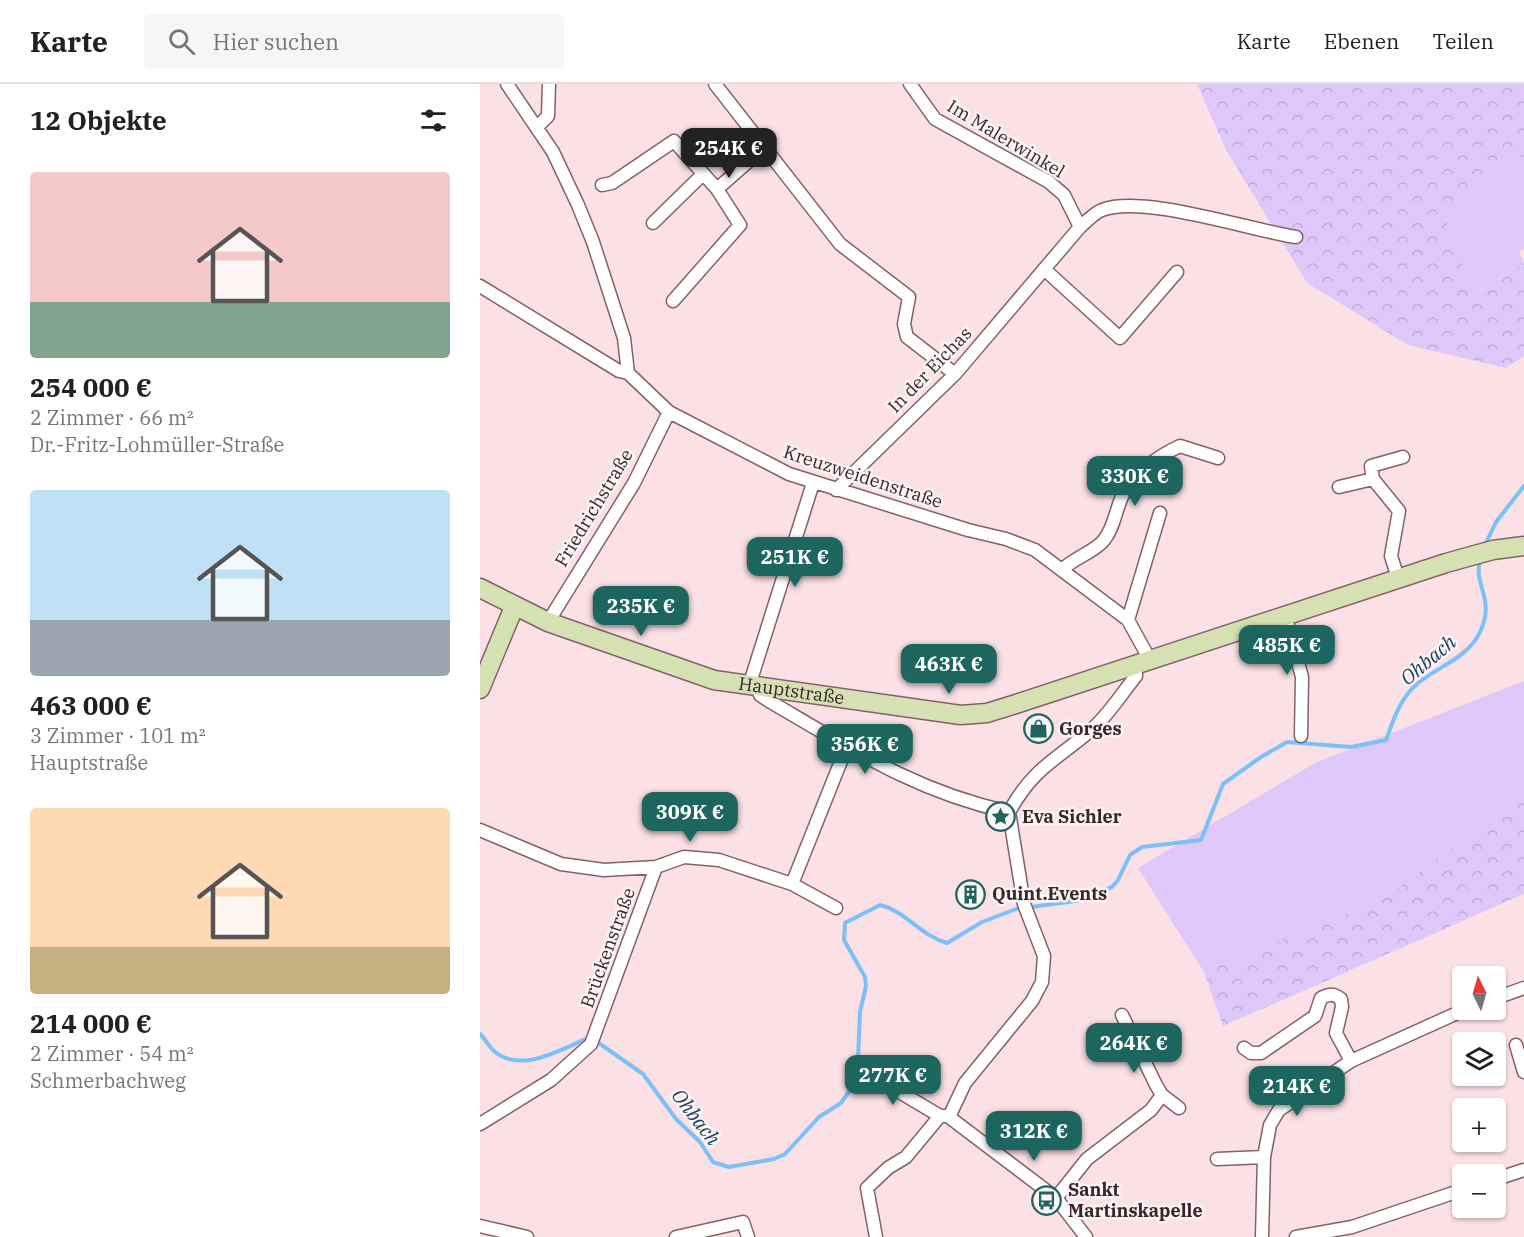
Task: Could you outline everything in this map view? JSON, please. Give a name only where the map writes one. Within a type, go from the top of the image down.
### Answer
[{"type":"main road","name":"Hauptstraße","points":[[480,588],[548,622],[697,675],[754,687],[974,715],[1143,663],[1472,555],[1524,546]]},
{"type":"main road","points":[[480,689],[514,607]]},
{"type":"street","points":[[507,84],[562,168],[593,242],[624,338],[624,372]]},
{"type":"street","points":[[537,127],[548,116],[549,84]]},
{"type":"street","points":[[715,84],[765,147],[817,219],[840,244],[909,297],[904,324],[907,337],[955,374]]},
{"type":"street","name":"Im Malerwinkel","points":[[910,84],[935,119],[1049,182],[1064,195],[1080,226]]},
{"type":"street","points":[[602,185],[612,183],[675,141],[717,189],[740,225],[672,301]]},
{"type":"street","points":[[717,189],[765,147]]},
{"type":"street","points":[[653,223],[703,174]]},
{"type":"street","name":"In der Eichas","points":[[836,490],[955,374],[1080,226],[1101,210],[1128,206],[1177,211],[1296,237]]},
{"type":"street","points":[[1044,269],[1120,338],[1177,272]]},
{"type":"street","name":"Kreuzweidenstraße","points":[[480,286],[624,372],[669,412],[789,474],[836,490],[1006,539],[1035,550],[1128,620],[1143,663]]},
{"type":"street","name":"Friedrichstraße","points":[[548,622],[634,483],[669,412]]},
{"type":"street","points":[[1063,569],[1078,556],[1102,543],[1126,489],[1151,464],[1167,452],[1180,446],[1218,458]]},
{"type":"street","points":[[1398,578],[1392,556],[1399,511],[1373,479],[1371,466],[1403,457]]},
{"type":"street","points":[[1339,487],[1373,479]]},
{"type":"street","points":[[813,483],[754,687],[769,701],[896,774],[966,803],[1009,812]]},
{"type":"street","points":[[1128,620],[1161,513]]},
{"type":"street","points":[[1285,615],[1302,677],[1301,736]]},
{"type":"street","points":[[876,1237],[867,1188],[888,1168],[906,1157],[944,1116],[965,1083],[1032,1001],[1042,982],[1044,956],[1025,908],[1009,812],[1039,769],[1093,729],[1136,676],[1143,663]]},
{"type":"street","points":[[792,884],[848,746]]},
{"type":"street","points":[[480,830],[561,864],[604,870],[656,867],[684,857],[719,860],[792,884],[836,908]]},
{"type":"street","name":"Brückenstraße","points":[[480,1124],[551,1080],[593,1040],[656,867]]},
{"type":"street","points":[[1506,994],[1524,988]]},
{"type":"street","points":[[1244,1048],[1251,1053],[1261,1053],[1315,1016],[1321,998],[1329,994],[1341,999],[1342,1007],[1336,1033],[1352,1061]]},
{"type":"street","points":[[1122,1015],[1162,1095],[1179,1108]]},
{"type":"street","points":[[1262,1237],[1264,1157],[1270,1125],[1279,1110],[1352,1061],[1452,1015]]},
{"type":"street","points":[[1516,1045],[1524,1072]]},
{"type":"street","points":[[861,1070],[944,1116],[1056,1198],[1086,1237]]},
{"type":"street","points":[[1056,1198],[1087,1158],[1151,1110],[1162,1095]]},
{"type":"street","points":[[1217,1159],[1264,1157]]},
{"type":"street","points":[[1506,1176],[1524,1170]]},
{"type":"street","points":[[1296,1237],[1352,1227],[1452,1193]]},
{"type":"street","points":[[676,1237],[743,1221],[748,1237]]},
{"type":"street","points":[[480,1227],[527,1237]]},
{"type":"green space","points":[[1197,84],[1524,84],[1524,159],[1511,147],[1499,164],[1442,211],[1475,294],[1524,263],[1524,356],[1506,368],[1408,345],[1307,283],[1226,150]]},
{"type":"green space","points":[[1511,146],[1524,159],[1524,248],[1519,252],[1524,263],[1475,294],[1441,211],[1499,164]]},
{"type":"green space","points":[[1524,681],[1524,792],[1388,896],[1204,972],[1138,868],[1315,763]]},
{"type":"green space","points":[[1524,792],[1524,894],[1223,1026],[1204,972],[1388,896]]},
{"type":"waterway","name":"Ohbach","points":[[1485,545],[1496,522],[1524,486]]},
{"type":"waterway","name":"Ohbach","points":[[596,1041],[643,1074],[676,1119],[700,1142],[713,1162],[729,1167],[774,1159],[785,1154],[819,1117],[841,1103],[853,1086],[858,1058],[860,1012],[866,986],[865,977],[844,940],[845,923],[880,905],[898,912],[929,935],[947,943],[982,922],[1016,909],[1083,900],[1112,887],[1130,855],[1142,847],[1201,840],[1223,784],[1287,742],[1351,747],[1386,740],[1398,710],[1411,690],[1425,678],[1460,656],[1480,632],[1486,611],[1479,577],[1480,561]]},
{"type":"waterway","name":"Ohbach","points":[[480,1034],[495,1052],[506,1058],[518,1060],[530,1060],[555,1053],[589,1038]]},
{"type":"place","name":"Gorges","points":[[1038,729]]},
{"type":"place","name":"Eva Sichler","points":[[1001,817]]},
{"type":"place","name":"Quint.Events","points":[[971,894]]},
{"type":"place","name":"Sankt Martinskapelle","points":[[1047,1200]]}]
